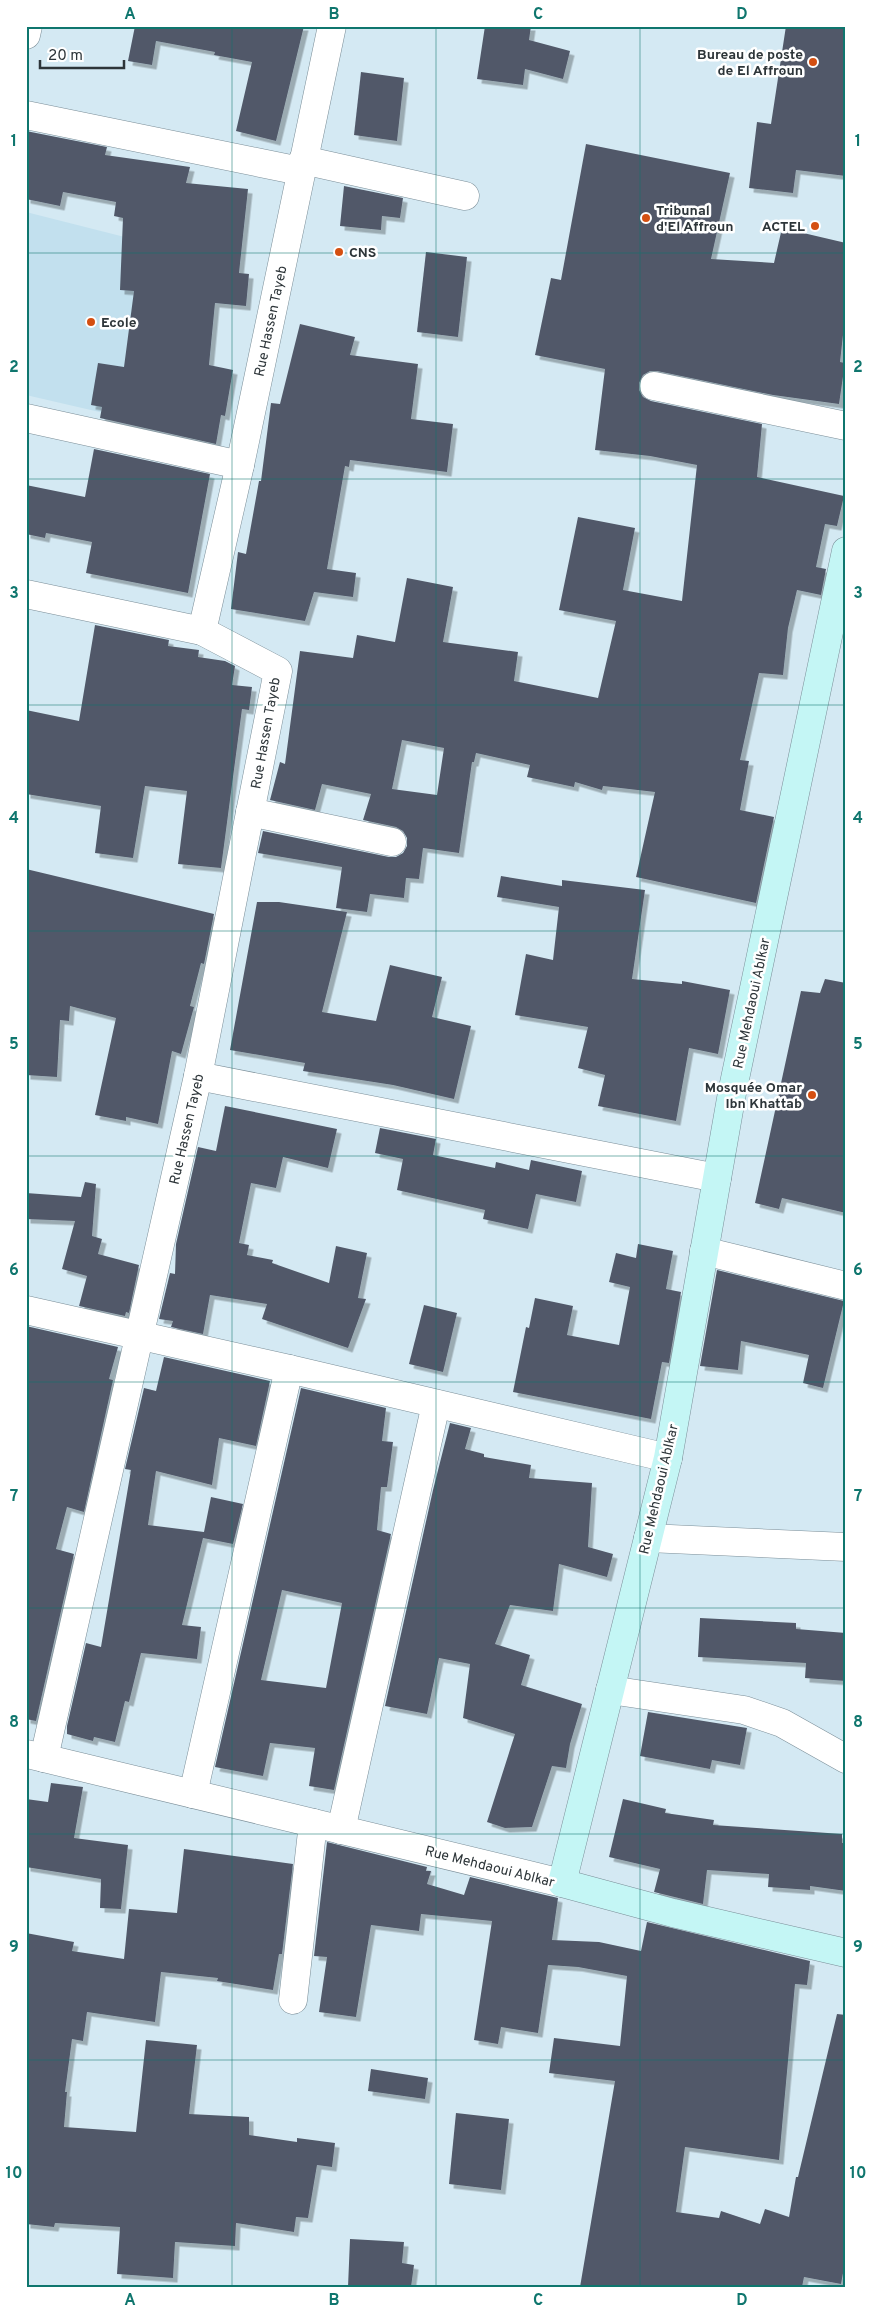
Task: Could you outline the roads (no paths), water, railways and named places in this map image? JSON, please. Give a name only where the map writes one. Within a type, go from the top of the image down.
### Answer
[{"type":"street","points":[[26,35],[28,26]]},
{"type":"street","name":"Rue Hassen Tayeb","points":[[35,1756],[140,1335],[198,1076],[278,671],[202,631],[240,465],[332,26]]},
{"type":"street","points":[[26,116],[465,196]]},
{"type":"street","points":[[654,386],[846,426]]},
{"type":"street","points":[[26,418],[240,465]]},
{"type":"street","name":"Rue Mehdaoui Ablkar","points":[[35,1756],[562,1883],[668,1458],[732,1093],[846,551]]},
{"type":"street","points":[[26,594],[202,631]]},
{"type":"street","points":[[250,812],[392,842]]},
{"type":"street","points":[[198,1076],[717,1178]]},
{"type":"street","points":[[704,1251],[846,1286]]},
{"type":"street","points":[[26,1310],[289,1369],[668,1458]]},
{"type":"street","points":[[193,1794],[289,1369]]},
{"type":"street","points":[[341,1830],[436,1404]]},
{"type":"street","points":[[648,1538],[846,1547]]},
{"type":"street","points":[[610,1690],[744,1710],[782,1723],[846,1759]]},
{"type":"street","points":[[293,2000],[312,1823]]},
{"type":"street","points":[[562,1883],[673,1913],[846,1953]]},
{"type":"place","name":"Bureau de poste de El Affroun","points":[[813,62]]},
{"type":"place","name":"Tribunal d'El Affroun","points":[[646,218]]},
{"type":"place","name":"ACTEL","points":[[815,226]]},
{"type":"place","name":"CNS","points":[[339,252]]},
{"type":"place","name":"Ecole","points":[[91,322]]},
{"type":"place","name":"Mosquée Omar Ibn Khattab","points":[[812,1095]]}]
